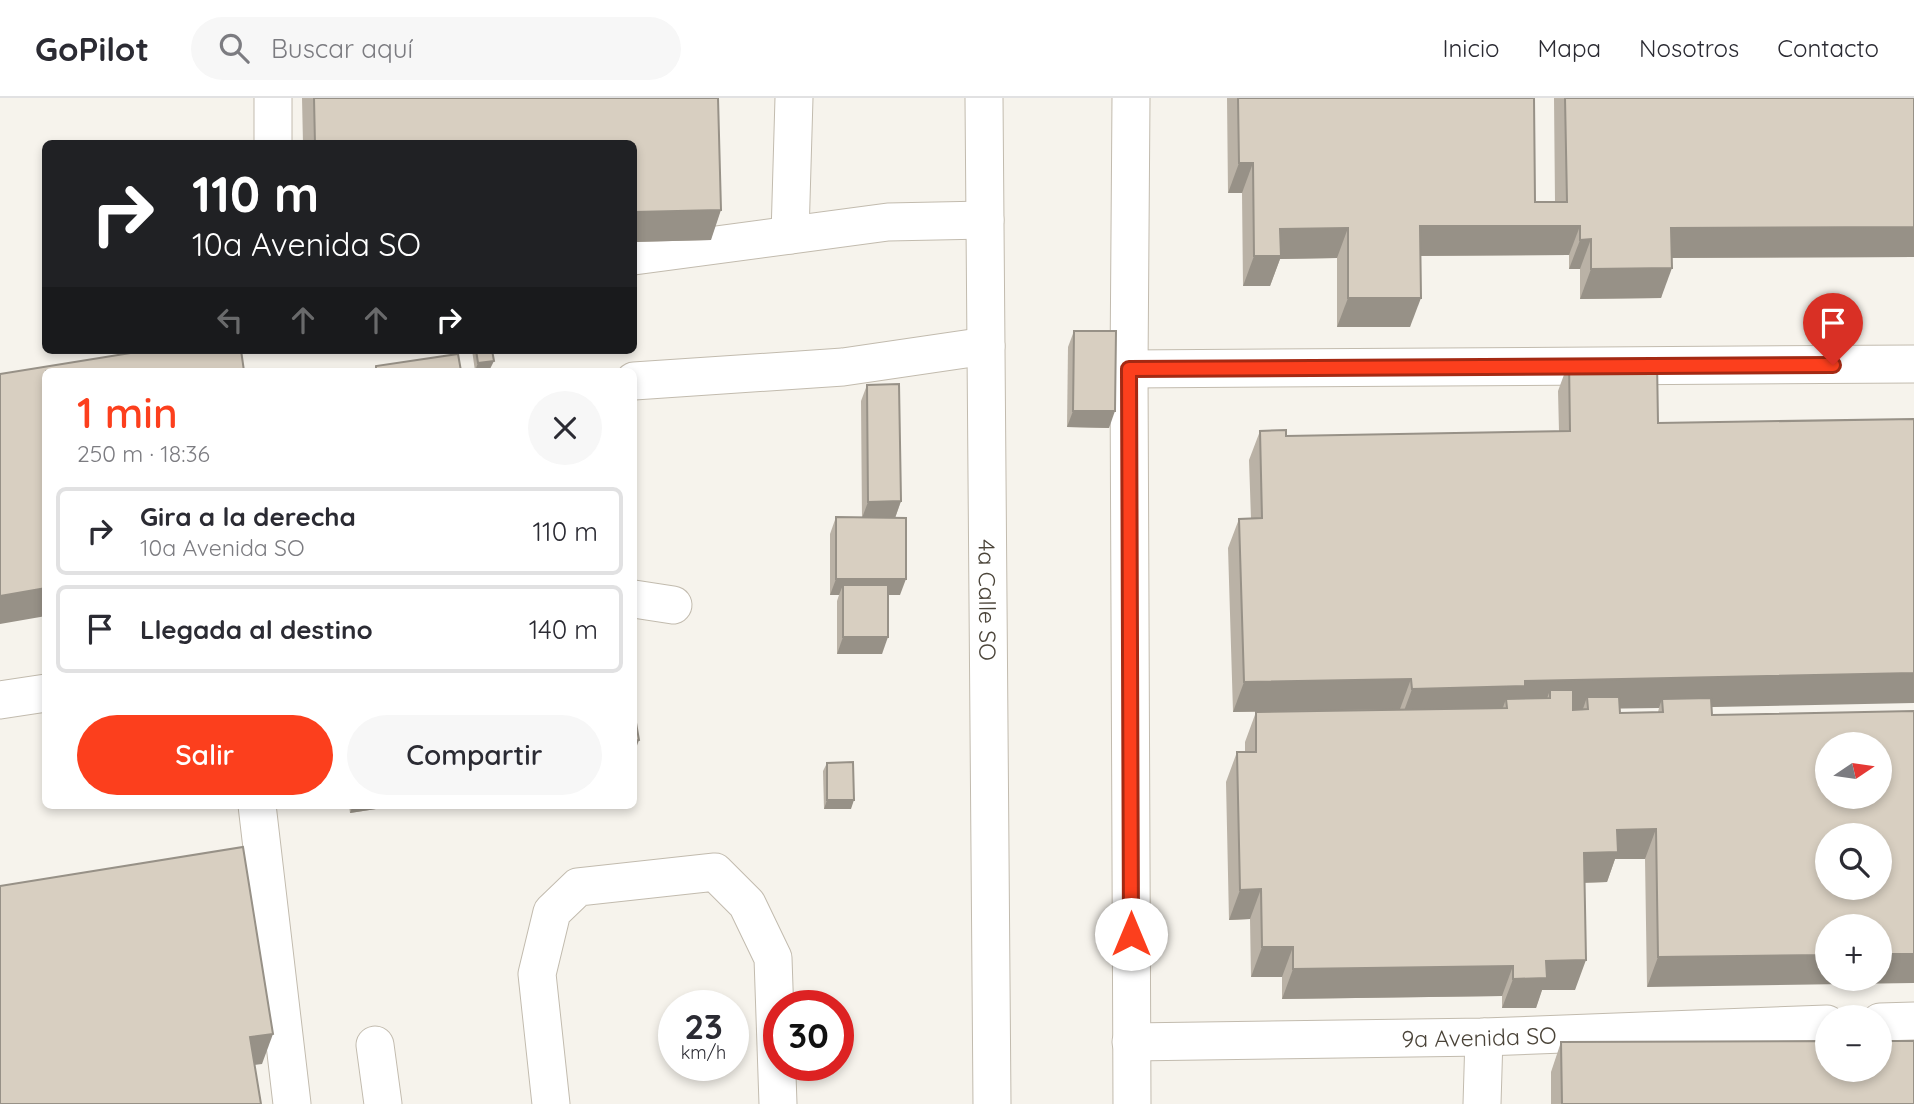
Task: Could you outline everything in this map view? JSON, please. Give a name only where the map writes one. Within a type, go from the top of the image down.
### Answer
[{"type":"street","points":[[272,140],[273,98]]},
{"type":"street","points":[[790,235],[794,98]]},
{"type":"street","name":"4a Calle SO","points":[[984,98],[992,1104]]},
{"type":"street","points":[[1131,98],[1129,369],[1132,1104]]},
{"type":"street","points":[[637,256],[888,222],[985,220]]},
{"type":"street","points":[[637,381],[843,367],[986,346]]},
{"type":"street","points":[[1129,369],[1914,364]]},
{"type":"street","points":[[637,599],[673,605]]},
{"type":"street","points":[[0,700],[42,694]]},
{"type":"street","points":[[257,809],[292,1104]]},
{"type":"street","points":[[551,1104],[537,974],[552,912],[578,887],[715,872],[747,904],[774,958],[778,1104]]},
{"type":"street","points":[[1892,1022],[1914,1021]]},
{"type":"street","name":"9a Avenida SO","points":[[1131,1042],[1484,1037],[1815,1024]]},
{"type":"street","points":[[1482,1104],[1484,1037]]},
{"type":"street","points":[[375,1045],[383,1104]]},
{"type":"building","points":[[314,98],[718,98],[721,210],[637,212],[637,140],[315,140]]},
{"type":"building","points":[[1238,98],[1534,98],[1535,202],[1567,202],[1565,98],[1914,98],[1914,227],[1671,228],[1672,268],[1591,269],[1591,239],[1580,240],[1580,226],[1420,226],[1421,298],[1348,298],[1348,228],[1280,229],[1281,256],[1254,256],[1253,163],[1239,163]]},
{"type":"building","points":[[1074,331],[1116,331],[1115,411],[1073,411]]},
{"type":"building","points":[[124,354],[242,354],[244,368],[42,368],[42,589],[0,596],[0,374]]},
{"type":"building","points":[[458,354],[460,368],[376,368]]},
{"type":"building","points":[[477,354],[493,354],[494,361],[478,363]]},
{"type":"building","points":[[1657,360],[1658,423],[1914,419],[1914,673],[1525,681],[1525,686],[1412,689],[1411,679],[1244,682],[1239,519],[1262,518],[1260,431],[1286,430],[1286,436],[1570,431],[1569,361]]},
{"type":"building","points":[[899,384],[901,501],[868,502],[867,385]]},
{"type":"building","points":[[836,517],[906,518],[906,579],[836,579]]},
{"type":"building","points":[[843,585],[888,585],[888,637],[843,637]]},
{"type":"building","points":[[1550,690],[1573,690],[1573,710],[1588,709],[1587,697],[1619,697],[1620,713],[1663,712],[1662,699],[1711,698],[1712,715],[1914,711],[1914,954],[1892,954],[1892,914],[1815,914],[1815,955],[1658,957],[1656,829],[1617,830],[1618,852],[1584,853],[1586,960],[1546,961],[1547,978],[1513,979],[1513,966],[1293,969],[1293,947],[1262,947],[1261,889],[1240,890],[1237,752],[1256,752],[1256,712],[1507,708],[1506,699],[1550,698]]},
{"type":"building","points":[[853,762],[854,800],[827,800],[827,763]]},
{"type":"building","points":[[243,847],[273,1034],[250,1037],[261,1104],[0,1104],[0,886]]},
{"type":"building","points":[[1815,1041],[1815,1082],[1892,1082],[1892,1041],[1914,1041],[1914,1104],[1562,1104],[1561,1042]]},
{"type":"route","points":[[1131,934],[1129,369],[1833,365]]}]
